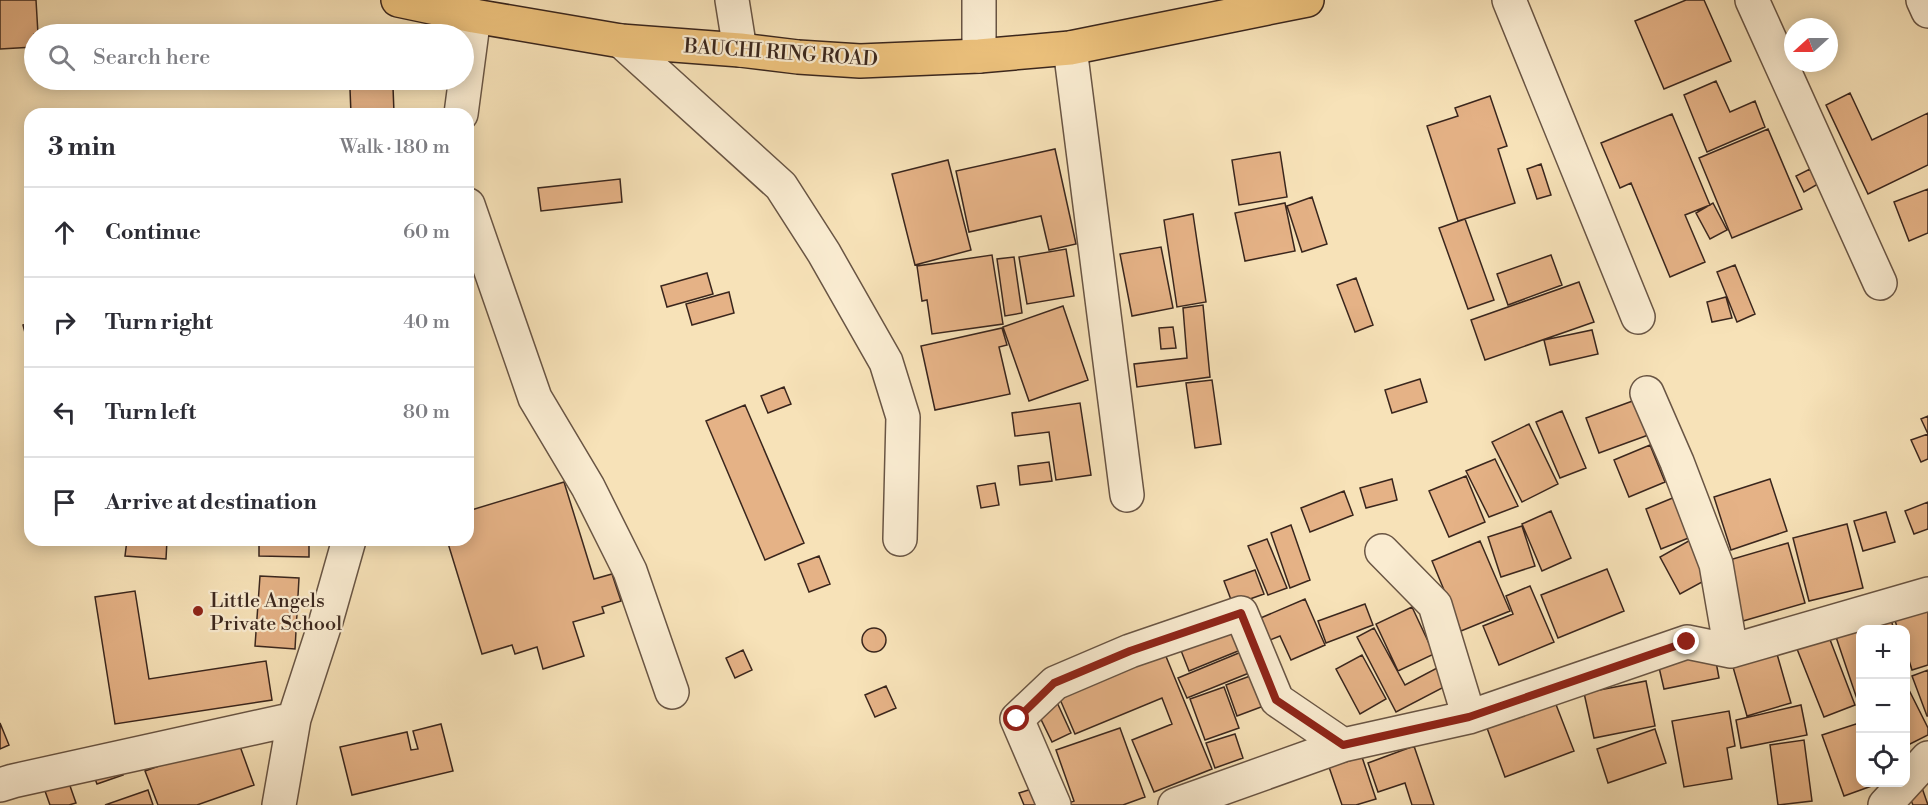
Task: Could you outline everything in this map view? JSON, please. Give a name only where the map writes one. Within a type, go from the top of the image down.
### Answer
[{"type":"main road","name":"BAUCHI RING ROAD","points":[[398,0],[474,16],[621,41],[860,61],[979,56],[1070,48],[1307,0]]},
{"type":"street","points":[[732,0],[740,50]]},
{"type":"street","points":[[979,56],[979,0],[994,0]]},
{"type":"street","points":[[1509,0],[1638,317]]},
{"type":"street","points":[[1752,0],[1880,283]]},
{"type":"street","points":[[1923,0],[1928,11]]},
{"type":"street","points":[[473,24],[474,16]]},
{"type":"street","points":[[621,41],[781,186],[824,253],[886,362],[903,417],[900,538]]},
{"type":"street","points":[[1070,48],[1127,495]]},
{"type":"street","points":[[462,108],[464,90]]},
{"type":"street","points":[[474,222],[535,398],[588,487],[630,572],[672,692]]},
{"type":"street","points":[[1647,393],[1677,462],[1716,564],[1731,651]]},
{"type":"street","points":[[279,805],[294,719],[347,546]]},
{"type":"street","points":[[1382,551],[1435,605],[1469,717]]},
{"type":"street","points":[[1175,805],[1343,745],[1469,717],[1687,642],[1731,651],[1928,594]]},
{"type":"street","points":[[1054,805],[1017,719],[1054,683],[1130,651],[1241,613],[1276,700],[1343,745]]},
{"type":"street","points":[[0,785],[294,719]]},
{"type":"street","points":[[1886,805],[1928,758]]},
{"type":"building","points":[[0,0],[36,0],[37,24],[24,24],[24,48],[0,49]]},
{"type":"building","points":[[1686,0],[1704,0],[1731,61],[1664,89],[1635,21]]},
{"type":"building","points":[[1716,81],[1730,112],[1755,101],[1765,127],[1707,152],[1684,95]]},
{"type":"building","points":[[350,90],[393,90],[394,108],[351,108]]},
{"type":"building","points":[[1850,93],[1872,140],[1928,113],[1928,165],[1868,194],[1826,105]]},
{"type":"building","points":[[1490,96],[1507,146],[1498,149],[1515,203],[1458,221],[1427,126],[1458,116],[1455,108]]},
{"type":"building","points":[[1672,114],[1710,205],[1685,215],[1705,262],[1670,277],[1631,183],[1620,188],[1601,143]]},
{"type":"building","points":[[1768,129],[1802,209],[1732,238],[1699,158]]},
{"type":"building","points":[[1055,149],[1076,244],[1049,250],[1041,216],[969,232],[956,171]]},
{"type":"building","points":[[1280,152],[1287,197],[1239,205],[1232,160]]},
{"type":"building","points":[[948,160],[971,250],[915,265],[892,174]]},
{"type":"building","points":[[1541,164],[1551,195],[1537,199],[1527,169]]},
{"type":"building","points":[[1810,169],[1818,184],[1804,192],[1796,176]]},
{"type":"building","points":[[620,179],[622,202],[541,211],[538,188]]},
{"type":"building","points":[[1928,189],[1928,233],[1909,241],[1894,202]]},
{"type":"building","points":[[1312,197],[1327,244],[1302,252],[1287,206]]},
{"type":"building","points":[[1285,203],[1295,251],[1245,261],[1235,213]]},
{"type":"building","points":[[1713,203],[1727,230],[1710,239],[1696,213]]},
{"type":"building","points":[[1193,214],[1206,302],[1177,307],[1164,220]]},
{"type":"building","points":[[1465,219],[1494,300],[1468,309],[1439,228]]},
{"type":"building","points":[[1161,247],[1173,308],[1132,316],[1120,254]]},
{"type":"building","points":[[1066,249],[1074,296],[1027,304],[1019,257]]},
{"type":"building","points":[[992,255],[1003,324],[932,334],[927,300],[922,301],[917,266]]},
{"type":"building","points":[[1551,255],[1562,285],[1508,305],[1497,274]]},
{"type":"building","points":[[1014,257],[1022,313],[1005,316],[997,259]]},
{"type":"building","points":[[1735,265],[1755,314],[1737,322],[1717,272]]},
{"type":"building","points":[[707,273],[713,294],[667,307],[661,286]]},
{"type":"building","points":[[1356,278],[1373,325],[1355,332],[1337,285]]},
{"type":"building","points":[[1579,282],[1594,322],[1485,360],[1471,320]]},
{"type":"building","points":[[729,292],[734,313],[692,325],[686,304]]},
{"type":"building","points":[[1726,297],[1732,318],[1712,322],[1707,302]]},
{"type":"building","points":[[1203,305],[1210,377],[1137,387],[1134,364],[1187,358],[1183,308]]},
{"type":"building","points":[[1063,306],[1088,380],[1029,401],[1003,327]]},
{"type":"building","points":[[1173,327],[1176,348],[1161,349],[1159,328]]},
{"type":"building","points":[[1002,328],[1007,345],[999,347],[1010,394],[935,410],[921,346]]},
{"type":"building","points":[[1592,330],[1598,354],[1550,365],[1544,340]]},
{"type":"building","points":[[1420,379],[1427,402],[1392,413],[1385,390]]},
{"type":"building","points":[[1212,380],[1221,444],[1195,448],[1186,383]]},
{"type":"building","points":[[784,387],[791,404],[768,413],[761,396]]},
{"type":"building","points":[[1638,399],[1651,434],[1599,453],[1586,418]]},
{"type":"building","points":[[1080,403],[1091,475],[1056,480],[1049,432],[1015,436],[1012,413]]},
{"type":"building","points":[[745,405],[804,543],[765,560],[706,421]]},
{"type":"building","points":[[1562,411],[1586,468],[1560,478],[1536,422]]},
{"type":"building","points":[[1928,416],[1928,434],[1921,419]]},
{"type":"building","points":[[1529,424],[1558,484],[1522,502],[1492,442]]},
{"type":"building","points":[[1928,434],[1928,459],[1921,462],[1911,440]]},
{"type":"building","points":[[1650,445],[1665,482],[1629,497],[1614,460]]},
{"type":"building","points":[[1495,459],[1518,506],[1489,517],[1466,471]]},
{"type":"building","points":[[1049,462],[1052,481],[1020,485],[1018,466]]},
{"type":"building","points":[[1466,476],[1485,522],[1449,537],[1429,491]]},
{"type":"building","points":[[1392,479],[1397,500],[1366,508],[1360,488]]},
{"type":"building","points":[[1770,479],[1787,531],[1731,550],[1714,497]]},
{"type":"building","points":[[564,482],[594,579],[612,574],[621,601],[602,607],[604,613],[573,622],[584,656],[543,669],[537,647],[515,654],[512,645],[482,654],[449,546],[474,546],[474,509]]},
{"type":"building","points":[[995,483],[999,505],[981,508],[977,486]]},
{"type":"building","points":[[1344,491],[1353,515],[1310,532],[1301,508]]},
{"type":"building","points":[[1675,497],[1691,537],[1661,549],[1646,509]]},
{"type":"building","points":[[1928,502],[1928,529],[1914,534],[1905,511]]},
{"type":"building","points":[[1551,511],[1571,558],[1542,571],[1522,524]]},
{"type":"building","points":[[1886,512],[1895,542],[1863,551],[1854,521]]},
{"type":"building","points":[[1847,524],[1863,588],[1809,601],[1793,538]]},
{"type":"building","points":[[1291,525],[1310,580],[1290,588],[1271,533]]},
{"type":"building","points":[[1522,526],[1535,566],[1501,577],[1488,537]]},
{"type":"building","points":[[1694,538],[1715,575],[1680,594],[1660,557]]},
{"type":"building","points":[[1267,539],[1287,588],[1268,595],[1248,546]]},
{"type":"building","points":[[1480,541],[1510,611],[1461,631],[1432,561]]},
{"type":"building","points":[[1788,543],[1805,603],[1743,621],[1726,561]]},
{"type":"building","points":[[126,546],[167,546],[166,559],[125,556]]},
{"type":"building","points":[[259,546],[309,546],[309,557],[259,556]]},
{"type":"building","points":[[819,556],[830,584],[809,592],[798,564]]},
{"type":"building","points":[[1607,569],[1624,611],[1558,638],[1541,595]]},
{"type":"building","points":[[1255,570],[1264,594],[1233,605],[1224,581]]},
{"type":"building","points":[[260,576],[299,578],[295,649],[255,646]]},
{"type":"building","points":[[1530,586],[1554,642],[1499,665],[1483,626],[1513,614],[1506,596]]},
{"type":"building","points":[[135,591],[149,679],[266,661],[272,700],[115,724],[95,597]]},
{"type":"building","points":[[1305,599],[1325,645],[1291,660],[1280,636],[1265,642],[1256,620]]},
{"type":"building","points":[[1928,602],[1928,665],[1912,670],[1910,625],[1896,625],[1893,614]]},
{"type":"building","points":[[1365,604],[1373,625],[1326,643],[1318,621]]},
{"type":"building","points":[[1412,607],[1434,654],[1398,671],[1376,624]]},
{"type":"building","points":[[1890,616],[1893,625],[1873,625]]},
{"type":"building","points":[[1234,626],[1243,649],[1189,671],[1180,648]]},
{"type":"building","points":[[874,628],[879,629],[885,635],[885,645],[879,651],[874,652],[869,651],[863,645],[862,640],[863,635],[869,629]]},
{"type":"building","points":[[1374,628],[1405,685],[1437,668],[1446,686],[1396,712],[1357,637]]},
{"type":"building","points":[[1856,630],[1856,696],[1836,637]]},
{"type":"building","points":[[1829,637],[1855,705],[1824,717],[1797,649]]},
{"type":"building","points":[[743,650],[752,670],[735,678],[726,658]]},
{"type":"building","points":[[1246,650],[1254,671],[1187,698],[1178,678]]},
{"type":"building","points":[[1714,651],[1719,678],[1664,689],[1658,663]]},
{"type":"building","points":[[1165,654],[1212,769],[1154,792],[1132,740],[1172,724],[1162,698],[1075,734],[1059,697]]},
{"type":"building","points":[[1777,654],[1791,703],[1747,716],[1733,667]]},
{"type":"building","points":[[1362,655],[1386,699],[1360,714],[1336,669]]},
{"type":"building","points":[[1928,670],[1928,716],[1927,716],[1912,676]]},
{"type":"building","points":[[1258,673],[1269,704],[1237,716],[1226,685]]},
{"type":"building","points":[[1646,681],[1655,726],[1594,738],[1584,693]]},
{"type":"building","points":[[886,686],[896,708],[875,717],[865,695]]},
{"type":"building","points":[[1224,687],[1239,728],[1205,740],[1190,699]]},
{"type":"building","points":[[1910,692],[1928,728],[1928,735],[1910,744]]},
{"type":"building","points":[[1055,698],[1071,733],[1052,742],[1035,707]]},
{"type":"building","points":[[1555,702],[1574,751],[1505,777],[1487,728]]},
{"type":"building","points":[[1801,705],[1807,735],[1741,748],[1736,720]]},
{"type":"building","points":[[1729,711],[1735,746],[1727,748],[1732,779],[1684,787],[1672,721]]},
{"type":"building","points":[[0,723],[9,745],[0,749]]},
{"type":"building","points":[[441,724],[453,771],[352,795],[340,747],[407,732],[411,750],[418,749],[413,731]]},
{"type":"building","points":[[1856,724],[1856,787],[1869,787],[1844,796],[1822,735]]},
{"type":"building","points":[[1120,728],[1145,797],[1123,805],[1063,805],[1074,801],[1056,750]]},
{"type":"building","points":[[1655,729],[1666,763],[1608,783],[1597,749]]},
{"type":"building","points":[[1235,734],[1243,758],[1215,768],[1206,743]]},
{"type":"building","points":[[237,738],[254,785],[197,805],[158,805],[145,771]]},
{"type":"building","points":[[1804,740],[1812,801],[1778,805],[1770,745]]},
{"type":"building","points":[[1414,746],[1434,805],[1412,805],[1405,783],[1378,792],[1368,763]]},
{"type":"building","points":[[1362,757],[1376,799],[1356,805],[1342,805],[1329,767]]},
{"type":"building","points":[[117,759],[123,775],[97,784],[91,768]]},
{"type":"building","points":[[69,783],[76,803],[50,805],[45,791]]},
{"type":"building","points":[[1921,785],[1928,805],[1913,805],[1907,791]]},
{"type":"building","points":[[1038,787],[1045,805],[1024,805],[1019,793]]},
{"type":"building","points":[[148,790],[153,805],[105,805]]},
{"type":"place","name":"Little Angels Private School","points":[[198,611]]},
{"type":"route","points":[[1017,719],[1054,683],[1130,651],[1241,613],[1276,700],[1343,745],[1469,717],[1687,642]]}]
